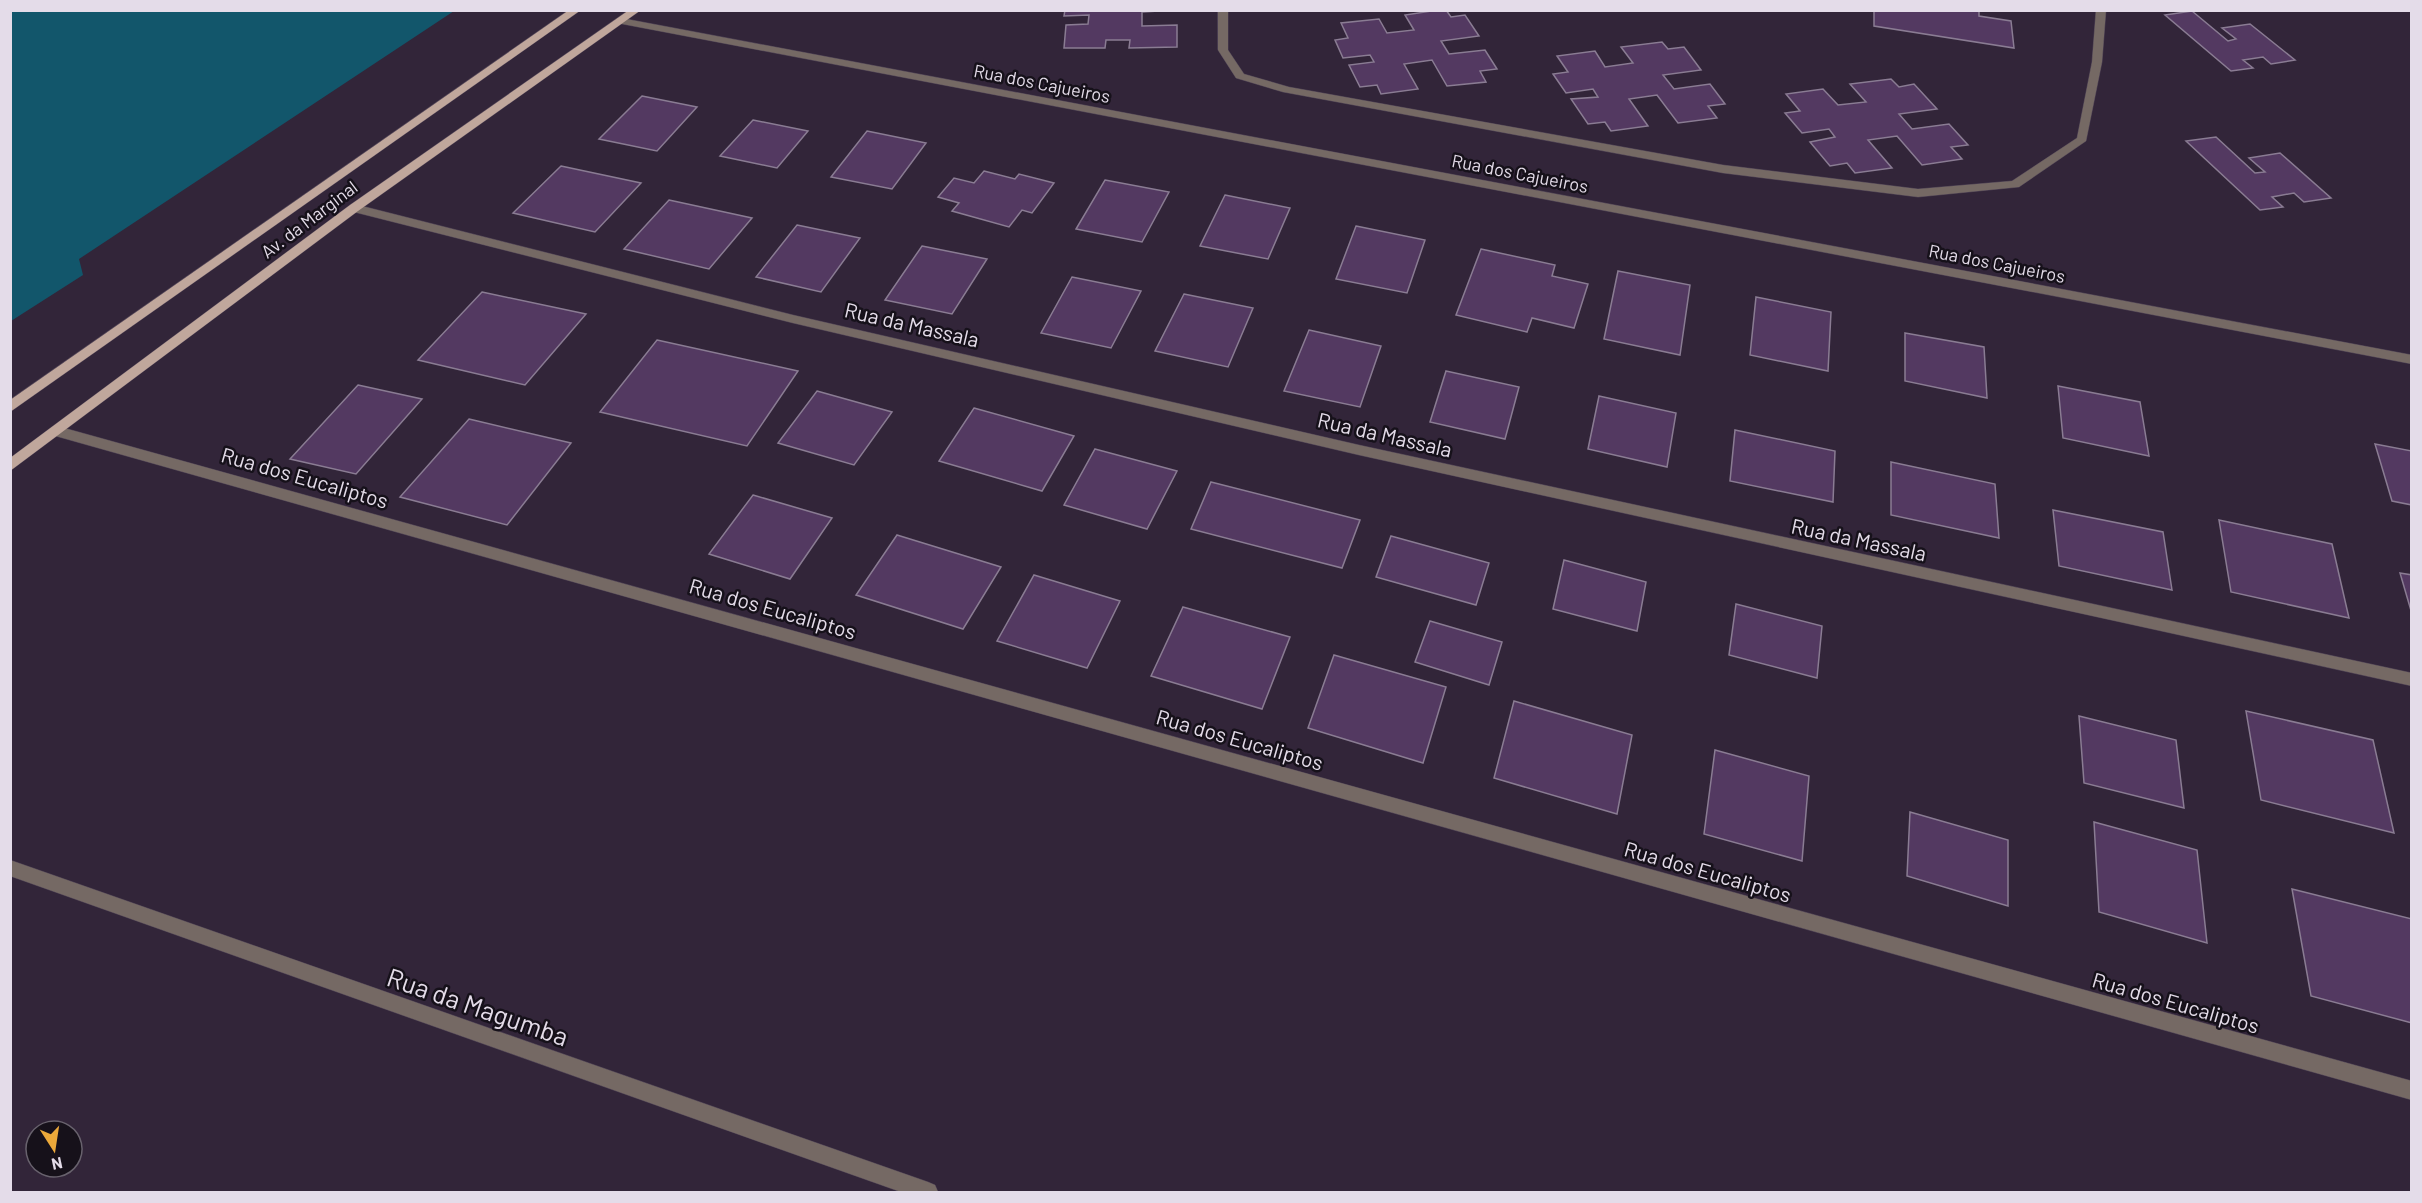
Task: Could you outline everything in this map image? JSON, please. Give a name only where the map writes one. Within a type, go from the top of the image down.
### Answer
[{"type":"main road","name":"Av. da Marginal","points":[[10,407],[576,10]]},
{"type":"main road","name":"Av. da Marginal","points":[[10,466],[354,208],[636,10]]},
{"type":"street","points":[[1223,10],[1222,50],[1240,76],[1287,90],[1723,169],[1918,193],[2015,184],[2082,139],[2097,62],[2101,10]]},
{"type":"street","name":"Rua dos Cajueiros","points":[[621,21],[2412,360]]},
{"type":"street","name":"Rua da Massala","points":[[354,208],[793,318],[1336,445],[2412,680]]},
{"type":"street","name":"Rua dos Eucaliptos","points":[[57,431],[2412,1091]]},
{"type":"street","name":"Rua da Magumba","points":[[10,868],[928,1192]]},
{"type":"water","points":[[11,10],[454,11],[79,259],[83,275],[11,321]]},
{"type":"building","points":[[1065,10],[1176,10],[1142,12],[1142,26],[1177,25],[1177,47],[1129,48],[1130,40],[1106,40],[1105,48],[1064,48],[1066,25],[1088,24],[1089,15],[1064,16]]},
{"type":"building","points":[[1446,10],[1451,17],[1465,15],[1479,36],[1441,41],[1449,54],[1485,50],[1497,69],[1480,71],[1486,82],[1447,86],[1432,60],[1404,64],[1418,89],[1381,94],[1377,85],[1360,87],[1349,65],[1374,62],[1370,55],[1343,58],[1335,40],[1348,38],[1341,23],[1379,19],[1387,33],[1414,30],[1405,15]]},
{"type":"building","points":[[1874,10],[1979,10],[1979,16],[2011,21],[2014,48],[1874,26]]},
{"type":"building","points":[[2192,11],[2228,41],[2236,39],[2222,28],[2250,24],[2295,60],[2271,64],[2263,57],[2243,60],[2253,68],[2231,71],[2165,15]]},
{"type":"building","points":[[1662,42],[1668,49],[1684,47],[1701,70],[1663,75],[1674,89],[1710,84],[1725,104],[1708,106],[1717,118],[1678,123],[1657,95],[1629,99],[1648,126],[1611,131],[1605,122],[1588,124],[1571,99],[1598,97],[1593,89],[1566,93],[1553,74],[1568,72],[1557,56],[1595,51],[1605,67],[1633,63],[1621,47]]},
{"type":"building","points":[[1891,79],[1899,87],[1914,84],[1937,109],[1899,114],[1912,129],[1949,124],[1968,145],[1951,147],[1962,159],[1922,165],[1897,136],[1868,140],[1892,168],[1855,173],[1847,163],[1830,166],[1810,142],[1835,137],[1829,129],[1802,133],[1785,113],[1800,111],[1786,94],[1823,89],[1838,105],[1866,102],[1850,84]]},
{"type":"building","points":[[642,96],[697,107],[657,151],[599,139]]},
{"type":"building","points":[[753,120],[808,131],[777,168],[720,156]]},
{"type":"building","points":[[867,131],[926,143],[892,189],[831,177]]},
{"type":"building","points":[[2216,137],[2255,173],[2265,172],[2249,158],[2280,153],[2331,198],[2304,202],[2294,193],[2272,197],[2283,207],[2260,210],[2186,141]]},
{"type":"building","points":[[561,166],[641,183],[595,232],[513,213]]},
{"type":"building","points":[[984,171],[1015,179],[1019,174],[1054,183],[1032,213],[1022,210],[1009,227],[952,211],[959,203],[938,197],[954,178],[974,183]]},
{"type":"building","points":[[1105,180],[1169,192],[1142,242],[1076,229]]},
{"type":"building","points":[[1225,195],[1290,208],[1268,259],[1200,246]]},
{"type":"building","points":[[669,200],[752,218],[709,269],[624,249]]},
{"type":"building","points":[[797,225],[860,238],[821,292],[756,277]]},
{"type":"building","points":[[1356,226],[1425,240],[1407,293],[1336,279]]},
{"type":"building","points":[[922,246],[987,259],[952,314],[885,300]]},
{"type":"building","points":[[1481,249],[1555,265],[1552,276],[1588,284],[1574,328],[1532,318],[1527,332],[1456,315]]},
{"type":"building","points":[[1618,271],[1690,285],[1680,355],[1604,339]]},
{"type":"building","points":[[1072,277],[1141,291],[1111,348],[1041,333]]},
{"type":"building","points":[[482,292],[586,314],[525,385],[418,360]]},
{"type":"building","points":[[1184,294],[1253,308],[1228,367],[1155,351]]},
{"type":"building","points":[[1756,297],[1831,312],[1828,371],[1750,355]]},
{"type":"building","points":[[1309,330],[1381,346],[1360,407],[1284,391]]},
{"type":"building","points":[[1905,333],[1984,347],[1987,398],[1905,381]]},
{"type":"building","points":[[657,340],[798,371],[747,446],[600,412]]},
{"type":"building","points":[[1446,371],[1519,387],[1505,439],[1430,422]]},
{"type":"building","points":[[358,385],[422,399],[356,474],[290,459]]},
{"type":"building","points":[[2058,386],[2140,402],[2149,456],[2063,438]]},
{"type":"building","points":[[817,391],[892,412],[854,465],[778,443]]},
{"type":"building","points":[[1599,396],[1676,413],[1667,467],[1588,449]]},
{"type":"building","points":[[974,408],[1074,436],[1042,491],[939,461]]},
{"type":"building","points":[[469,419],[571,443],[507,525],[400,497]]},
{"type":"building","points":[[1735,430],[1835,451],[1833,502],[1730,481]]},
{"type":"building","points":[[2375,444],[2412,451],[2412,505],[2392,501]]},
{"type":"building","points":[[1095,449],[1177,471],[1147,529],[1064,505]]},
{"type":"building","points":[[1891,462],[1995,484],[1999,538],[1891,515]]},
{"type":"building","points":[[1211,482],[1360,520],[1342,568],[1191,529]]},
{"type":"building","points":[[753,495],[832,518],[790,579],[709,554]]},
{"type":"building","points":[[2053,510],[2163,532],[2172,590],[2059,566]]},
{"type":"building","points":[[2219,520],[2332,544],[2349,618],[2231,592]]},
{"type":"building","points":[[897,535],[1001,567],[963,629],[856,595]]},
{"type":"building","points":[[1391,536],[1489,563],[1476,605],[1376,577]]},
{"type":"building","points":[[1564,560],[1646,582],[1637,631],[1553,609]]},
{"type":"building","points":[[2400,573],[2412,575],[2412,614]]},
{"type":"building","points":[[1034,575],[1120,601],[1087,668],[997,641]]},
{"type":"building","points":[[1736,604],[1822,626],[1817,678],[1729,655]]},
{"type":"building","points":[[1183,607],[1290,637],[1262,709],[1151,676]]},
{"type":"building","points":[[1430,621],[1502,642],[1489,685],[1415,662]]},
{"type":"building","points":[[1334,655],[1446,687],[1423,763],[1308,728]]},
{"type":"building","points":[[1514,701],[1632,735],[1617,814],[1494,778]]},
{"type":"building","points":[[2246,711],[2373,740],[2394,833],[2261,800]]},
{"type":"building","points":[[2079,716],[2176,740],[2184,808],[2084,783]]},
{"type":"building","points":[[1715,750],[1809,776],[1802,861],[1704,834]]},
{"type":"building","points":[[1910,812],[2008,840],[2008,906],[1907,876]]},
{"type":"building","points":[[2094,822],[2197,850],[2207,943],[2099,912]]},
{"type":"building","points":[[2292,889],[2412,919],[2412,1023],[2311,996]]}]
